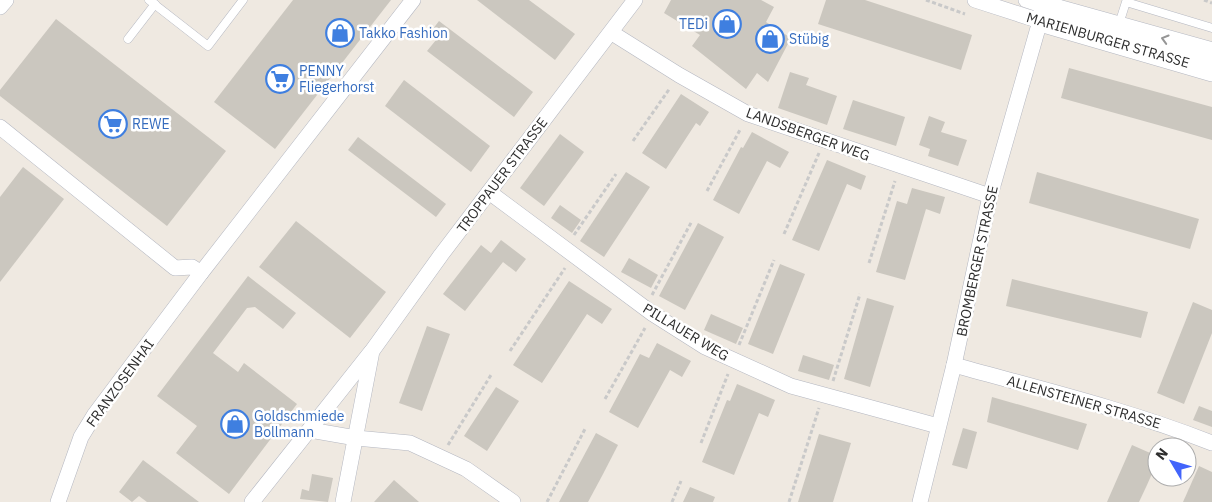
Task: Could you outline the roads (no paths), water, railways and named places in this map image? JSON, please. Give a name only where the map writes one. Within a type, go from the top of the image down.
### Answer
[{"type":"street","points":[[0,7],[6,0]]},
{"type":"street","name":"FRANZOSENHAI","points":[[58,502],[82,437],[96,414],[412,0]]},
{"type":"street","name":"TROPPAUER STRASSE","points":[[252,502],[372,351],[489,192],[612,33],[635,0]]},
{"type":"street","name":"MARIENBURGER STRASSE","points":[[975,0],[1046,9],[1118,26],[1212,53]]},
{"type":"street","name":"MARIENBURGER STRASSE","points":[[1026,0],[1212,71]]},
{"type":"street","name":"BROMBERGER STRASSE","points":[[920,502],[954,365],[990,196],[1046,9]]},
{"type":"street","name":"LANDSBERGER WEG","points":[[612,33],[679,75],[748,114],[990,196]]},
{"type":"street","points":[[0,127],[176,268],[192,267],[201,274]]},
{"type":"street","name":"PILLAUER WEG","points":[[489,192],[649,311],[705,347],[791,386],[825,397],[938,426]]},
{"type":"street","name":"TROPPAUER STRASSE","points":[[343,502],[372,351]]},
{"type":"street","name":"ALLENSTEINER STRASSE","points":[[954,365],[1109,407],[1212,443]]},
{"type":"street","points":[[310,430],[356,438],[410,443],[466,469],[513,502]]},
{"type":"lane","points":[[128,38],[152,2],[208,46],[243,0]]},
{"type":"lane","points":[[1118,26],[1126,2],[1212,28]]},
{"type":"place","name":"TEDi","points":[[727,24]]},
{"type":"place","name":"Takko Fashion","points":[[340,33]]},
{"type":"place","name":"Stübig","points":[[770,39]]},
{"type":"place","name":"PENNY Fliegerhorst","points":[[280,79]]},
{"type":"place","name":"REWE","points":[[113,124]]},
{"type":"place","name":"Goldschmiede Bollmann","points":[[235,424]]}]
